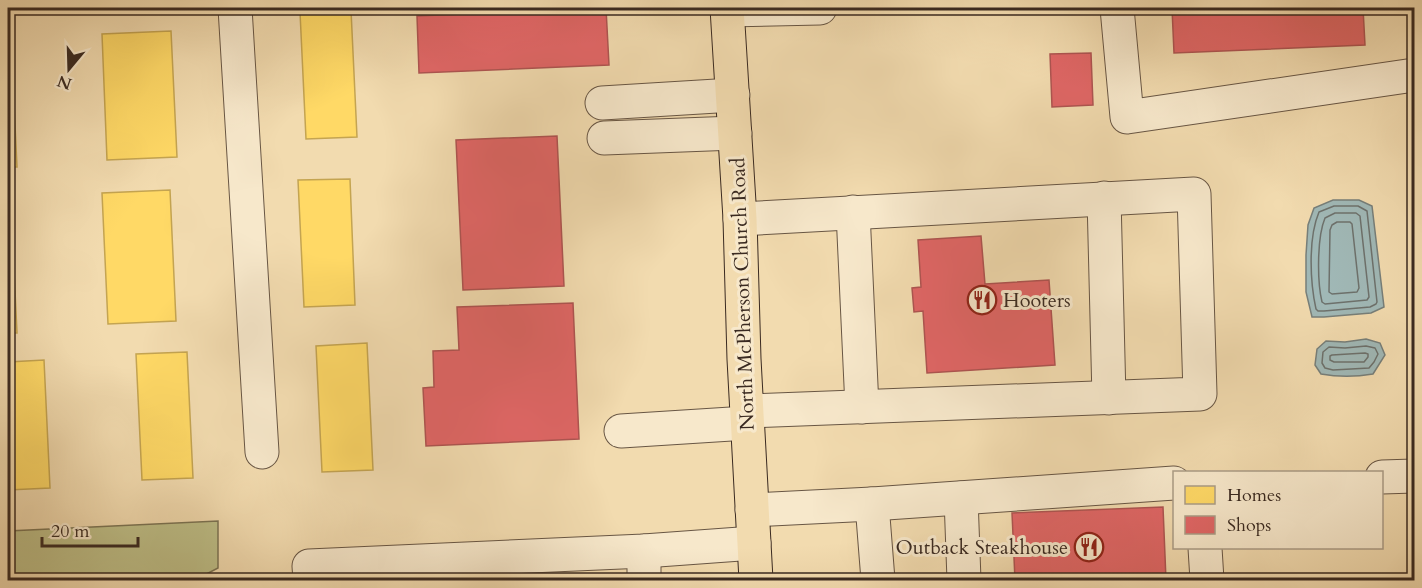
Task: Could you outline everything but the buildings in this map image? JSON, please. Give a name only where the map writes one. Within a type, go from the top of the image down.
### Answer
[{"type":"main road","name":"North McPherson Church Road","points":[[727,9],[740,219],[756,580]]},
{"type":"lane","points":[[235,8],[262,452]]},
{"type":"lane","points":[[727,9],[820,8]]},
{"type":"lane","points":[[1117,8],[1126,117],[1414,75]]},
{"type":"lane","points":[[602,103],[733,95]]},
{"type":"lane","points":[[604,138],[735,133]]},
{"type":"lane","points":[[621,431],[862,407],[1200,394],[1194,194],[740,219]]},
{"type":"lane","points":[[1104,198],[1109,398]]},
{"type":"lane","points":[[853,212],[862,407]]},
{"type":"lane","points":[[1383,477],[1414,476]]},
{"type":"lane","points":[[752,510],[1173,483]]},
{"type":"lane","points":[[962,498],[964,580]]},
{"type":"lane","points":[[872,504],[878,580]]},
{"type":"lane","points":[[310,580],[309,566],[644,566],[754,543]]},
{"type":"lane","points":[[1205,549],[1207,580]]},
{"type":"green space","points":[[218,521],[218,568],[195,580],[8,580],[8,531]]},
{"type":"water","points":[[1333,200],[1359,200],[1372,206],[1384,307],[1371,313],[1312,317],[1306,292],[1308,225],[1314,208]]},
{"type":"water","points":[[1366,339],[1380,343],[1385,355],[1373,374],[1327,375],[1321,374],[1315,365],[1317,349],[1326,341],[1345,342]]},
{"type":"place","name":"Hooters","points":[[982,300]]},
{"type":"place","name":"Outback Steakhouse","points":[[1089,547]]}]
